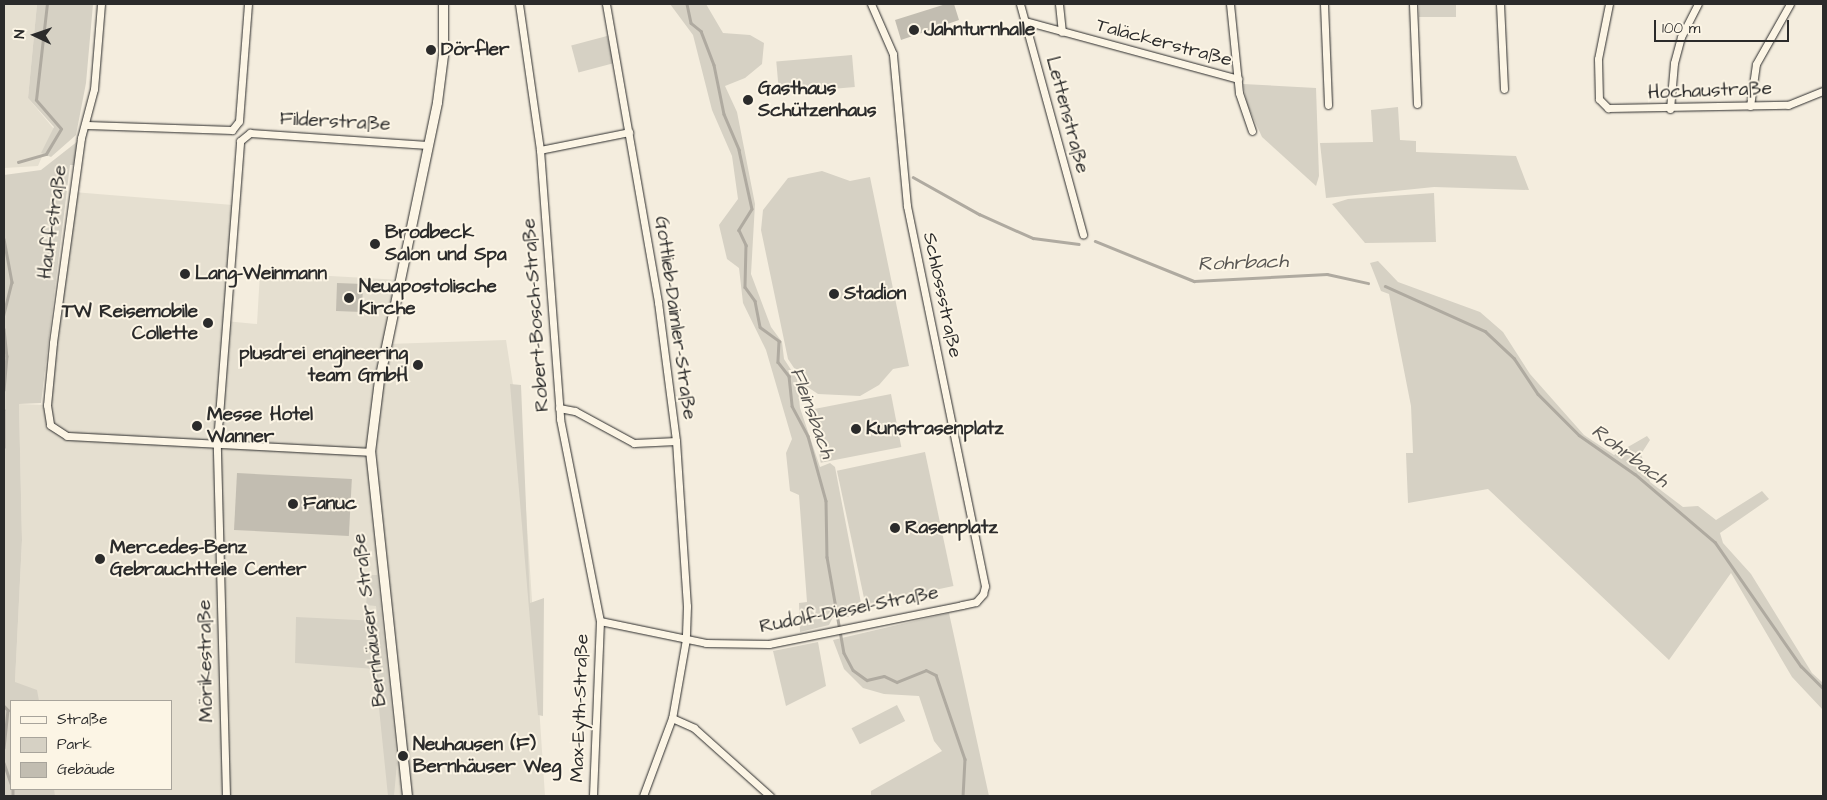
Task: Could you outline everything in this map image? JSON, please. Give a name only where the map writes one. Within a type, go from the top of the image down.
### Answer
[{"type":"street","name":"Hauffstraße","points":[[101,4],[94,89],[73,192],[47,405],[50,425],[67,436],[217,442]]},
{"type":"street","points":[[87,125],[222,132],[235,128],[239,121],[248,4]]},
{"type":"street","name":"Bernhäuser Straße","points":[[407,796],[370,452],[379,380],[428,145],[443,55],[443,4]]},
{"type":"street","name":"Robert-Bosch-Straße","points":[[519,4],[540,150],[559,408],[600,621]]},
{"type":"street","name":"Gottlieb-Daimler-Straße","points":[[606,4],[658,302],[676,441],[686,639],[672,718],[643,796]]},
{"type":"street","name":"Schlossstraße","points":[[871,4],[892,54],[907,206],[985,586],[983,594]]},
{"type":"street","name":"Lettenstraße","points":[[1020,4],[1083,235]]},
{"type":"street","points":[[1059,4],[1062,32]]},
{"type":"street","points":[[1230,4],[1242,108],[1252,131]]},
{"type":"street","points":[[1324,4],[1328,105]]},
{"type":"street","points":[[1413,4],[1417,104]]},
{"type":"street","points":[[1500,4],[1504,89]]},
{"type":"street","name":"Hochaustraße","points":[[1609,4],[1599,41],[1599,99],[1613,109],[1788,105],[1823,92]]},
{"type":"street","points":[[1670,109],[1674,63],[1681,37],[1698,4]]},
{"type":"street","points":[[1750,106],[1756,64],[1790,4]]},
{"type":"street","name":"Taläckerstraße","points":[[1025,21],[1238,79]]},
{"type":"street","points":[[540,150],[629,132]]},
{"type":"street","name":"Filderstraße","points":[[242,137],[250,134],[428,145]]},
{"type":"street","name":"Mörikestraße","points":[[226,796],[217,442],[236,160],[242,137]]},
{"type":"street","points":[[559,408],[575,411],[634,443],[676,441]]},
{"type":"street","points":[[217,442],[370,452]]},
{"type":"street","name":"Rudolf-Diesel-Straße","points":[[600,621],[686,639],[745,645],[848,630],[971,603],[983,594]]},
{"type":"street","name":"Max-Eyth-Straße","points":[[593,796],[600,621]]},
{"type":"street","points":[[672,718],[694,728],[770,796]]},
{"type":"shaded area","points":[[4,4],[37,4],[28,98],[54,129],[38,166],[4,168]]},
{"type":"shaded area","points":[[73,192],[233,205],[225,321],[257,324],[260,272],[401,280],[388,344],[506,340],[521,435],[545,796],[48,796],[45,790],[172,790],[172,700],[20,700],[15,682],[22,540],[19,404],[46,405]]},
{"type":"green space","points":[[37,4],[93,4],[86,83],[76,135],[51,157],[41,153],[54,127],[28,98]]},
{"type":"green space","points":[[670,4],[706,4],[723,33],[750,35],[764,43],[762,64],[745,78],[725,86],[737,112],[755,204],[751,274],[771,327],[782,342],[784,359],[797,379],[800,408],[820,467],[830,463],[835,467],[861,603],[847,605],[849,617],[833,617],[829,625],[800,632],[799,603],[807,602],[799,495],[790,491],[786,453],[792,439],[766,350],[743,303],[739,268],[727,259],[719,225],[738,199],[732,156],[712,110],[693,35]]},
{"type":"green space","points":[[1419,4],[1456,4],[1456,17],[1419,17]]},
{"type":"green space","points":[[607,36],[614,63],[579,73],[571,46]]},
{"type":"green space","points":[[852,55],[855,87],[779,94],[776,62]]},
{"type":"green space","points":[[1243,84],[1316,88],[1319,176],[1316,186],[1262,137],[1247,104]]},
{"type":"green space","points":[[1398,107],[1400,140],[1416,141],[1416,152],[1516,156],[1529,190],[1434,187],[1326,198],[1320,143],[1373,142],[1371,110]]},
{"type":"green space","points":[[78,141],[74,165],[70,165],[41,403],[19,404],[22,540],[15,682],[37,690],[39,700],[10,700],[10,790],[54,790],[55,796],[4,796],[4,175],[41,170]]},
{"type":"green space","name":"Stadion","points":[[822,171],[850,181],[870,177],[909,366],[893,369],[879,385],[860,396],[818,394],[806,386],[788,359],[761,230],[763,210],[788,178]]},
{"type":"green space","points":[[1434,193],[1436,242],[1365,243],[1332,204],[1348,199]]},
{"type":"green space","points":[[1378,261],[1398,282],[1480,312],[1503,332],[1530,374],[1584,435],[1614,455],[1647,436],[1650,440],[1641,454],[1650,482],[1683,507],[1698,506],[1716,520],[1762,491],[1769,499],[1720,533],[1723,543],[1751,574],[1812,673],[1823,683],[1823,710],[1792,677],[1731,573],[1669,660],[1488,489],[1408,503],[1406,453],[1413,453],[1411,406],[1389,294],[1381,291],[1370,263]]},
{"type":"green space","points":[[510,384],[521,385],[530,603],[544,598],[543,716],[538,715]]},
{"type":"green space","name":"Kunstrasenplatz","points":[[891,394],[901,447],[821,463],[811,410]]},
{"type":"green space","name":"Rasenplatz","points":[[925,452],[953,586],[865,605],[837,471]]},
{"type":"green space","points":[[369,575],[377,575],[397,763],[394,796],[388,796],[375,669],[295,663],[296,617],[378,621],[376,606],[366,605]]},
{"type":"green space","points":[[949,613],[989,796],[871,796],[871,791],[942,751],[934,741],[919,696],[884,694],[863,688],[844,669],[833,640]]},
{"type":"green space","points":[[818,642],[826,686],[786,706],[773,651]]},
{"type":"green space","points":[[897,705],[905,721],[860,744],[852,728]]},
{"type":"building","name":"Jahnturnhalle","points":[[946,4],[954,4],[959,20],[901,40],[895,20]]},
{"type":"building","name":"Neuapostolische Kirche","points":[[337,283],[363,284],[362,312],[336,311]]},
{"type":"building","name":"Fanuc","points":[[237,473],[352,479],[349,536],[234,530]]},
{"type":"waterway","points":[[18,162],[46,154],[61,129],[36,100],[47,4]]},
{"type":"waterway","name":"Fleinsbach","points":[[687,4],[691,23],[701,31],[714,65],[724,114],[739,150],[752,209],[739,230],[746,245],[745,287],[755,301],[760,327],[779,341],[778,362],[789,376],[792,406],[808,436],[826,501],[827,557],[844,653],[853,670],[867,680],[884,676],[897,682],[926,670],[936,675],[965,759],[963,796]]},
{"type":"waterway","name":"Rohrbach","points":[[913,177],[979,214],[1033,238],[1079,244]]},
{"type":"waterway","points":[[4,239],[12,282],[4,315]]},
{"type":"waterway","name":"Rohrbach","points":[[1095,241],[1194,281],[1327,274],[1368,283]]},
{"type":"waterway","name":"Rohrbach","points":[[1385,286],[1485,331],[1514,358],[1538,394],[1579,435],[1635,474],[1715,542],[1801,666],[1823,688]]},
{"type":"waterway","points":[[4,329],[7,356],[4,390]]},
{"type":"waterway","points":[[4,410],[4,447]]},
{"type":"waterway","points":[[4,706],[8,710],[4,748]]},
{"type":"waterway","points":[[4,763],[10,780]]},
{"type":"waterway","points":[[13,790],[13,796]]},
{"type":"place","name":"Jahnturnhalle","points":[[914,30]]},
{"type":"place","name":"Dörfler","points":[[431,50]]},
{"type":"place","name":"Gasthaus Schützenhaus","points":[[748,100]]},
{"type":"place","name":"Brodbeck Salon und Spa","points":[[375,244]]},
{"type":"place","name":"Lang-Weinmann","points":[[185,274]]},
{"type":"place","name":"Stadion","points":[[834,294]]},
{"type":"place","name":"Neuapostolische Kirche","points":[[349,298]]},
{"type":"place","name":"TW Reisemobile Collette","points":[[208,323]]},
{"type":"place","name":"plusdrei engineering team GmbH","points":[[418,365]]},
{"type":"place","name":"Messe Hotel Wanner","points":[[197,426]]},
{"type":"place","name":"Kunstrasenplatz","points":[[856,429]]},
{"type":"place","name":"Fanuc","points":[[293,504]]},
{"type":"place","name":"Rasenplatz","points":[[895,528]]},
{"type":"place","name":"Mercedes-Benz Gebrauchtteile Center","points":[[100,559]]},
{"type":"place","name":"Neuhausen (F) Bernhäuser Weg","points":[[403,756]]}]
